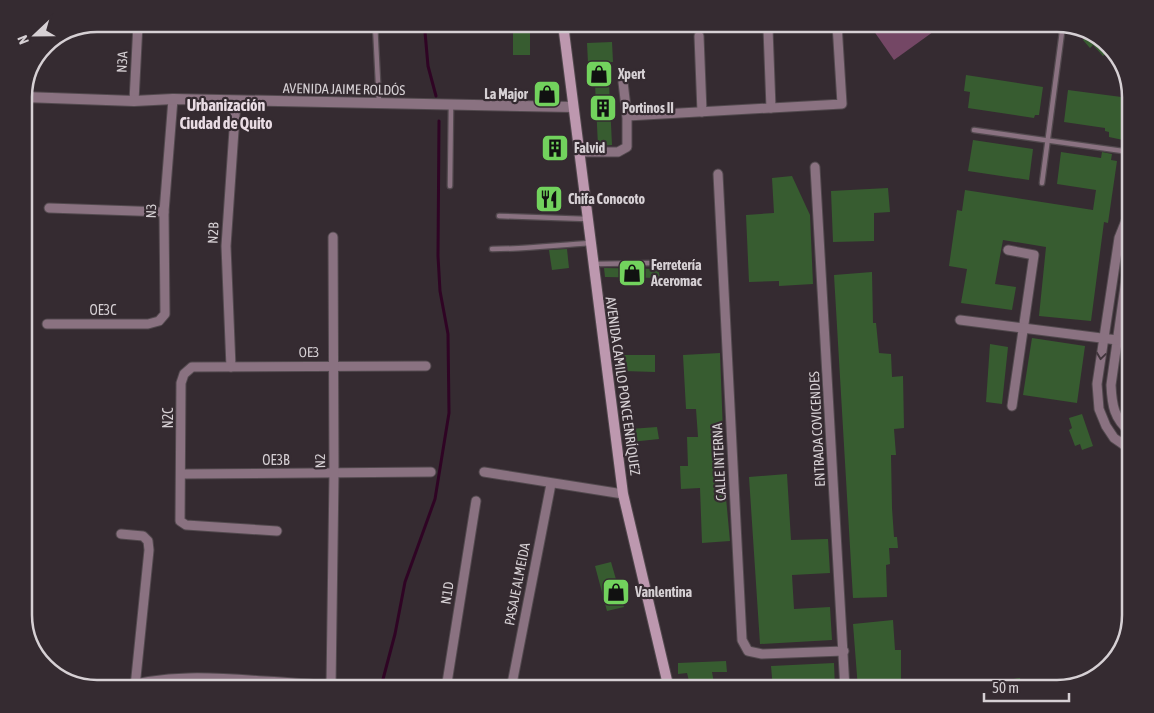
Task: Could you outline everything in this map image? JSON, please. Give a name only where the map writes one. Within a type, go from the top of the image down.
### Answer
[{"type":"main road","name":"AVENIDA CAMILO PONCE ENRÍQUEZ","points":[[563,33],[624,494],[667,680]]},
{"type":"street","name":"N3A","points":[[134,101],[138,33]]},
{"type":"street","points":[[768,33],[771,108]]},
{"type":"street","points":[[628,116],[842,104],[838,33]]},
{"type":"street","points":[[699,36],[702,112]]},
{"type":"street","points":[[579,152],[618,152],[627,147],[628,116],[623,82]]},
{"type":"street","name":"AVENIDA JAIME ROLDÓS","points":[[33,97],[134,101],[173,99],[573,107]]},
{"type":"street","name":"N3","points":[[160,321],[166,314],[164,212],[173,99]]},
{"type":"street","name":"N2B","points":[[231,367],[226,246],[236,100]]},
{"type":"street","name":"ENTRADA COVICENDES","points":[[815,168],[845,680]]},
{"type":"street","name":"CALLE INTERNA","points":[[718,174],[742,640],[748,651],[762,654],[844,651]]},
{"type":"street","points":[[49,208],[164,212]]},
{"type":"street","points":[[1121,232],[1097,384],[1100,409],[1106,426],[1114,438],[1122,443]]},
{"type":"street","name":"N2","points":[[331,680],[334,474],[333,237]]},
{"type":"street","points":[[1008,250],[1034,255],[1012,406]]},
{"type":"street","points":[[1109,301],[1121,304]]},
{"type":"street","points":[[1121,308],[1111,385],[1112,406],[1122,423]]},
{"type":"street","points":[[960,320],[1117,340]]},
{"type":"street","name":"OE3C","points":[[47,324],[148,324],[160,321]]},
{"type":"street","name":"OE3","points":[[192,367],[426,366]]},
{"type":"street","name":"N2C","points":[[192,367],[186,370],[182,380],[182,474],[179,517],[182,524],[277,531]]},
{"type":"street","name":"OE3B","points":[[182,474],[432,472]]},
{"type":"street","points":[[484,472],[624,494]]},
{"type":"street","name":"PASAJE ALMEIDA","points":[[513,680],[551,484]]},
{"type":"street","name":"N1D","points":[[447,680],[476,501]]},
{"type":"street","points":[[120,534],[143,536],[148,541],[149,550],[136,680]]},
{"type":"street","points":[[155,680],[162,678],[216,678],[245,680]]},
{"type":"lane","points":[[375,33],[379,104]]},
{"type":"lane","points":[[1042,183],[1062,33]]},
{"type":"lane","points":[[450,186],[451,105]]},
{"type":"lane","points":[[974,130],[1121,151]]},
{"type":"lane","points":[[500,216],[587,219]]},
{"type":"lane","points":[[492,249],[537,249],[545,245],[590,243]]},
{"type":"lane","points":[[593,264],[653,263]]},
{"type":"shaded area","points":[[875,33],[932,33],[894,60]]},
{"type":"building","points":[[513,33],[530,33],[530,55],[513,55]]},
{"type":"building","points":[[1084,39],[1089,41],[1105,55],[1103,56],[1093,45],[1090,48],[1083,40]]},
{"type":"building","name":"Portinos II","points":[[612,42],[613,62],[608,62],[612,145],[598,146],[594,63],[588,63],[587,43]]},
{"type":"building","points":[[966,75],[1043,87],[1039,115],[1035,115],[1034,118],[968,108],[970,92],[964,91]]},
{"type":"building","name":"La Major","points":[[539,89],[556,89],[555,96],[550,100],[539,99]]},
{"type":"building","points":[[1068,90],[1121,97],[1121,140],[1109,137],[1109,132],[1105,131],[1105,128],[1064,122]]},
{"type":"building","points":[[973,140],[1033,149],[1029,180],[968,171]]},
{"type":"building","points":[[1061,152],[1101,158],[1102,152],[1112,154],[1111,160],[1117,161],[1108,223],[1104,222],[1091,321],[1039,316],[1046,247],[1003,240],[995,284],[1016,287],[1012,310],[961,303],[967,269],[949,266],[957,210],[962,211],[965,190],[1093,210],[1096,190],[1057,184]]},
{"type":"building","points":[[792,176],[810,215],[813,284],[779,286],[779,281],[749,282],[746,215],[774,213],[772,178]]},
{"type":"building","points":[[888,188],[890,212],[874,213],[874,241],[833,242],[831,191]]},
{"type":"building","name":"Chifa Conocoto","points":[[539,189],[560,190],[559,208],[538,207]]},
{"type":"building","points":[[567,249],[569,268],[552,270],[549,250]]},
{"type":"building","name":"Ferretería Aceromac","points":[[604,268],[658,269],[660,278],[605,277]]},
{"type":"building","points":[[872,272],[873,323],[876,323],[879,353],[891,354],[892,377],[903,376],[904,428],[894,429],[896,455],[891,455],[894,537],[897,537],[898,548],[889,548],[890,564],[886,565],[887,597],[853,598],[834,275]]},
{"type":"building","points":[[1032,338],[1085,346],[1077,403],[1023,395]]},
{"type":"building","points":[[990,344],[1008,347],[1002,404],[986,402]]},
{"type":"building","points":[[720,353],[725,487],[730,541],[702,543],[700,488],[681,489],[680,466],[688,466],[687,437],[698,437],[696,409],[686,409],[683,355]]},
{"type":"building","points":[[624,355],[655,355],[655,372],[624,371]]},
{"type":"building","points":[[1082,414],[1093,446],[1082,450],[1080,444],[1075,446],[1069,430],[1072,428],[1069,418]]},
{"type":"building","points":[[657,427],[659,439],[631,442],[630,429]]},
{"type":"building","points":[[787,474],[791,540],[828,539],[830,573],[792,575],[794,609],[830,607],[832,640],[760,644],[749,477]]},
{"type":"building","points":[[611,562],[624,607],[607,611],[595,566]]},
{"type":"building","points":[[893,620],[895,650],[901,650],[901,680],[857,680],[853,624]]},
{"type":"building","points":[[726,661],[727,672],[712,672],[713,680],[689,680],[687,673],[678,674],[678,663]]},
{"type":"building","points":[[834,663],[835,680],[772,680],[771,666]]},
{"type":"waterway","points":[[425,33],[428,66],[436,96]]},
{"type":"waterway","points":[[383,680],[395,634],[405,582],[435,499],[449,413],[448,334],[440,291],[438,256],[439,121]]},
{"type":"place","name":"Xpert","points":[[599,74]]},
{"type":"place","name":"La Major","points":[[547,94]]},
{"type":"place","name":"Portinos II","points":[[603,108]]},
{"type":"place","name":"Falvid","points":[[555,148]]},
{"type":"place","name":"Chifa Conocoto","points":[[549,199]]},
{"type":"place","name":"Ferretería Aceromac","points":[[632,273]]},
{"type":"place","name":"Vanlentina","points":[[616,592]]},
{"type":"district","name":"Urbanización Ciudad de Quito","points":[[226,114]]}]
